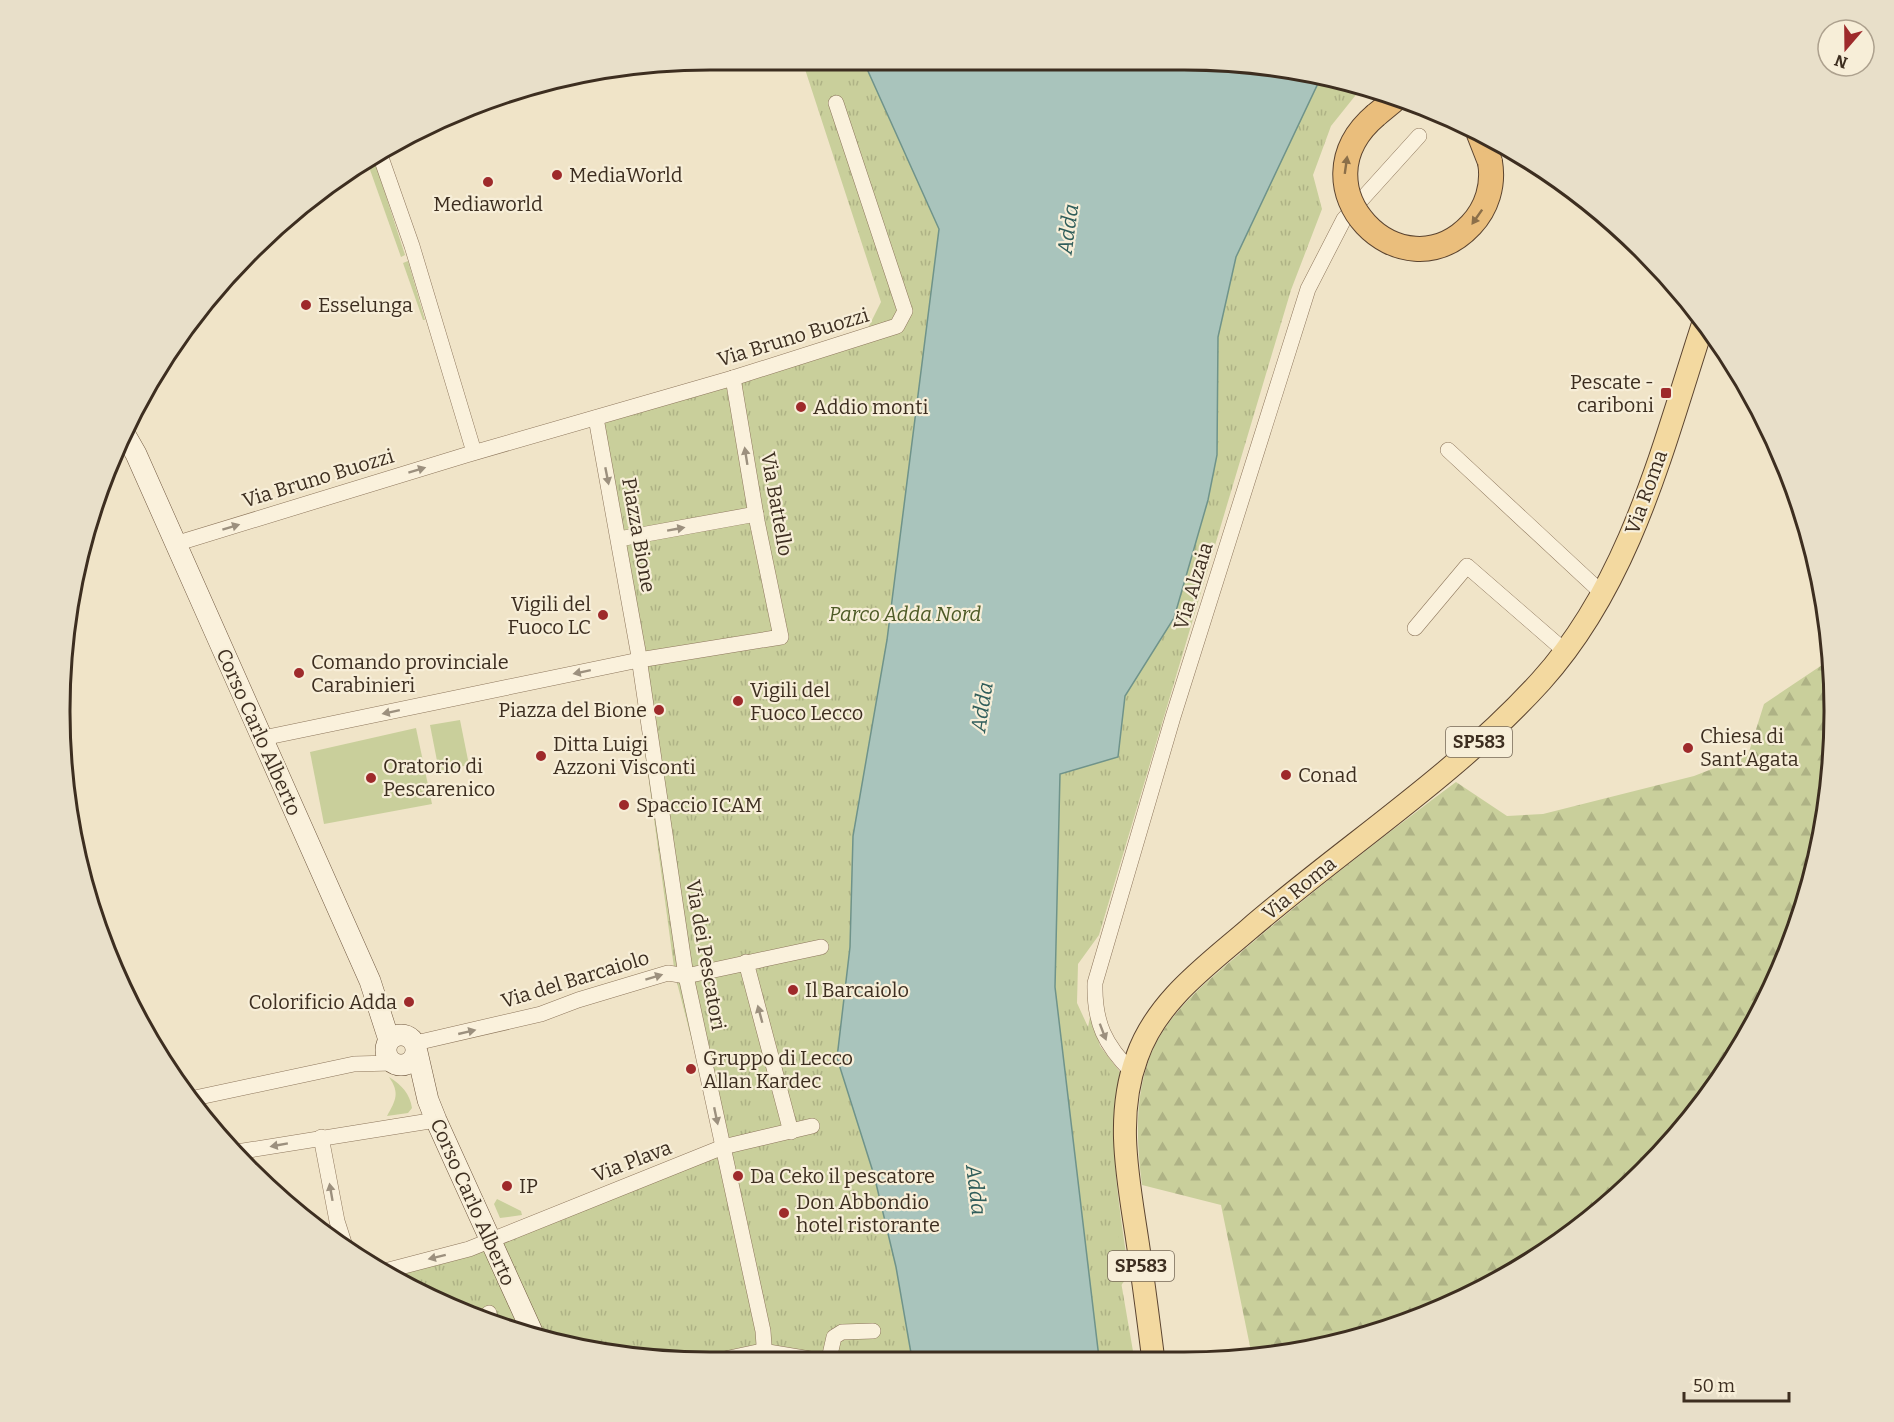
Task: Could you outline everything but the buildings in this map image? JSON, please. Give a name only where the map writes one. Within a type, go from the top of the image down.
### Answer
[{"type":"highway","points":[[1385,108],[1359,132],[1348,152],[1345,175],[1347,193],[1356,214],[1368,228],[1387,241],[1404,247],[1423,248],[1445,243],[1465,232],[1477,218],[1488,198],[1491,176],[1485,147]]},
{"type":"main road","name":"Via Roma","points":[[1152,1352],[1128,1175],[1125,1129],[1132,1072],[1144,1038],[1188,982],[1271,910],[1472,748],[1510,714],[1566,652],[1581,632],[1603,594],[1636,522],[1700,333]]},
{"type":"main road","name":"Corso Carlo Alberto","points":[[129,444],[263,738],[398,1050],[428,1100],[529,1325]]},
{"type":"main road","name":"Corso Carlo Alberto","points":[[125,453],[147,483]]},
{"type":"street","name":"Via Bruno Buozzi","points":[[175,544],[474,452],[733,378],[897,326],[905,311],[836,103]]},
{"type":"street","name":"Via Alzaia","points":[[1132,1072],[1112,1052],[1101,1030],[1095,1003],[1095,983],[1171,725],[1308,289],[1344,219],[1419,136]]},
{"type":"street","points":[[382,161],[412,246],[474,452]]},
{"type":"street","name":"Via Battello","points":[[639,660],[782,637],[756,514],[733,378]]},
{"type":"street","name":"Piazza Bione","points":[[596,418],[639,660]]},
{"type":"street","points":[[1448,450],[1603,594]]},
{"type":"street","points":[[619,539],[756,514]]},
{"type":"street","points":[[1415,628],[1467,566],[1566,652]]},
{"type":"street","points":[[263,738],[639,660]]},
{"type":"street","name":"Via dei Pescatori","points":[[639,660],[686,976],[763,1332],[764,1352]]},
{"type":"street","name":"Via del Barcaiolo","points":[[398,1050],[420,1042],[541,1014],[578,1000],[668,973],[686,976],[821,946]]},
{"type":"street","points":[[746,962],[791,1132]]},
{"type":"street","points":[[200,1097],[354,1064],[398,1050]]},
{"type":"street","points":[[245,1151],[436,1120]]},
{"type":"street","name":"Via Plava","points":[[395,1268],[469,1249],[723,1147],[812,1126]]},
{"type":"street","points":[[321,1137],[341,1234]]},
{"type":"street","points":[[831,1352],[834,1337],[842,1332],[873,1331]]},
{"type":"green space","name":"Parco Adda Nord","points":[[806,71],[1225,72],[1267,76],[1356,94],[1331,126],[1313,175],[1322,209],[1291,290],[1099,935],[1078,964],[1077,1003],[1111,1077],[1120,1276],[1133,1352],[711,1352],[669,1350],[627,1346],[545,1330],[466,1303],[399,1270],[719,1146],[675,975],[600,418],[865,334],[881,302]]},
{"type":"green space","points":[[376,165],[405,255],[401,257],[370,169]]},
{"type":"green space","points":[[408,261],[425,320],[423,320],[403,263]]},
{"type":"green space","points":[[1822,665],[1824,711],[1822,753],[1811,836],[1790,917],[1775,956],[1738,1031],[1716,1067],[1691,1101],[1665,1133],[1605,1193],[1539,1244],[1503,1266],[1428,1303],[1389,1318],[1308,1339],[1250,1348],[1221,1205],[1142,1185],[1138,1115],[1143,1081],[1154,1047],[1172,1018],[1208,981],[1272,926],[1456,782],[1507,816],[1543,814],[1694,776],[1748,755],[1764,704]]},
{"type":"green space","name":"Oratorio di Pescarenico","points":[[460,720],[469,765],[439,771],[430,725]]},
{"type":"green space","name":"Oratorio di Pescarenico","points":[[416,728],[432,804],[324,824],[310,752]]},
{"type":"green space","points":[[1091,1012],[1100,1046],[1120,1072],[1114,1123],[1114,1149],[1129,1275],[1109,1301],[1087,1032]]},
{"type":"green space","points":[[389,1077],[407,1094],[412,1108],[408,1113],[387,1116],[396,1096],[395,1088]]},
{"type":"green space","points":[[497,1199],[521,1211],[522,1215],[500,1218],[494,1204]]},
{"type":"water","name":"Adda","points":[[868,71],[1225,72],[1267,76],[1317,85],[1236,257],[1218,337],[1217,455],[1208,500],[1174,618],[1125,696],[1118,757],[1060,774],[1055,987],[1098,1352],[911,1352],[896,1267],[874,1175],[837,1058],[850,947],[853,836],[887,640],[939,229]]},
{"type":"place","name":"MediaWorld","points":[[557,175]]},
{"type":"place","name":"Mediaworld","points":[[488,182]]},
{"type":"place","name":"Esselunga","points":[[306,305]]},
{"type":"place","name":"Pescate - cariboni","points":[[1666,393]]},
{"type":"place","name":"Addio monti","points":[[801,407]]},
{"type":"place","name":"Vigili del Fuoco LC","points":[[603,615]]},
{"type":"place","name":"Comando provinciale Carabinieri","points":[[299,673]]},
{"type":"place","name":"Vigili del Fuoco Lecco","points":[[738,701]]},
{"type":"place","name":"Piazza del Bione","points":[[659,710]]},
{"type":"place","name":"Chiesa di Sant'Agata","points":[[1688,748]]},
{"type":"place","name":"Ditta Luigi Azzoni Visconti","points":[[541,756]]},
{"type":"place","name":"Conad","points":[[1286,775]]},
{"type":"place","name":"Oratorio di Pescarenico","points":[[371,778]]},
{"type":"place","name":"Spaccio ICAM","points":[[624,805]]},
{"type":"place","name":"Il Barcaiolo","points":[[793,990]]},
{"type":"place","name":"Colorificio Adda","points":[[409,1002]]},
{"type":"place","name":"Gruppo di Lecco Allan Kardec","points":[[691,1069]]},
{"type":"place","name":"Da Ceko il pescatore","points":[[738,1176]]},
{"type":"place","name":"IP","points":[[507,1186]]},
{"type":"place","name":"Don Abbondio hotel ristorante","points":[[784,1213]]}]
